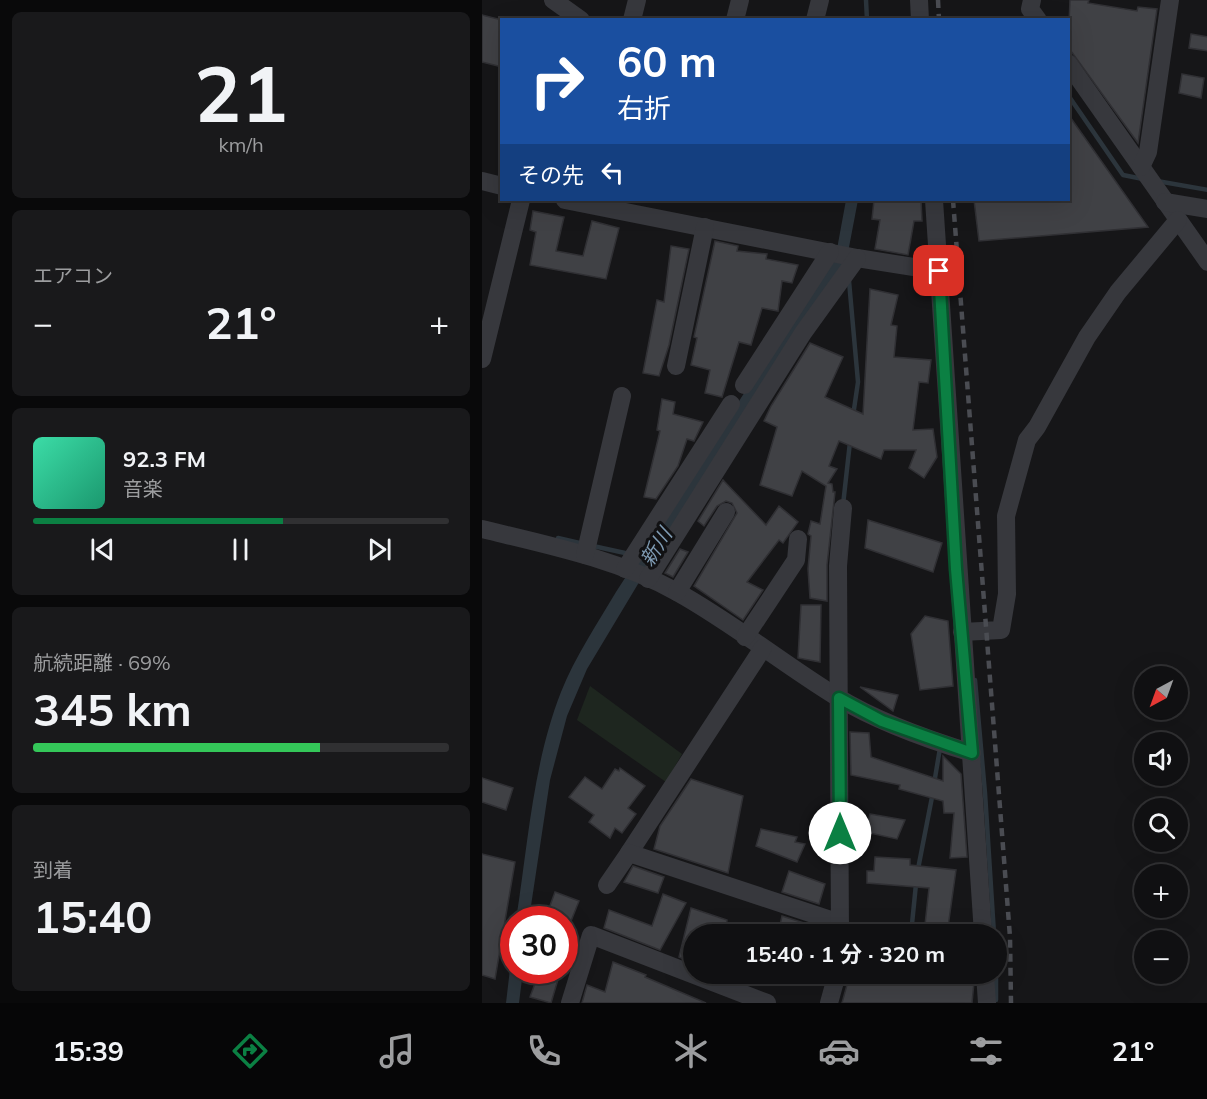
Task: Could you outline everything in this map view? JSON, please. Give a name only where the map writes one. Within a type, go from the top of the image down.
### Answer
[{"type":"street","points":[[555,0],[578,18]]},
{"type":"street","points":[[632,18],[637,0]]},
{"type":"street","points":[[736,18],[740,0]]},
{"type":"street","points":[[816,18],[820,0]]},
{"type":"street","points":[[919,0],[920,18]]},
{"type":"street","points":[[1032,0],[1030,9],[1037,18]]},
{"type":"street","points":[[1141,167],[1148,152],[1170,0]]},
{"type":"street","points":[[1070,66],[1208,261]]},
{"type":"street","points":[[482,181],[500,186]]},
{"type":"street","points":[[482,359],[521,201]]},
{"type":"street","points":[[576,201],[843,255],[939,271]]},
{"type":"street","points":[[934,201],[968,632],[972,753],[982,924]]},
{"type":"street","points":[[1166,202],[1208,209]]},
{"type":"street","points":[[968,632],[1001,630],[1007,594],[1006,516],[1026,440],[1037,426],[1093,328],[1118,292],[1178,220]]},
{"type":"street","points":[[676,366],[705,227]]},
{"type":"street","points":[[744,385],[843,255]]},
{"type":"street","points":[[637,574],[803,333],[843,255]]},
{"type":"street","points":[[585,555],[622,396]]},
{"type":"street","points":[[637,574],[731,404]]},
{"type":"street","points":[[840,924],[838,566],[843,508]]},
{"type":"street","points":[[677,592],[726,512]]},
{"type":"street","points":[[482,529],[585,555],[677,592],[839,698],[882,721],[972,753]]},
{"type":"street","points":[[745,637],[796,560],[798,539]]},
{"type":"street","points":[[607,885],[763,648]]},
{"type":"street","points":[[629,853],[826,924]]},
{"type":"street","points":[[570,1003],[591,935],[760,1002]]},
{"type":"street","points":[[829,1003],[834,984]]},
{"type":"street","points":[[986,984],[987,1003]]},
{"type":"shaded area","points":[[590,686],[682,754],[666,782],[577,720]]},
{"type":"water","name":"新川","points":[[846,201],[858,201],[846,263],[638,584],[587,669],[567,716],[550,780],[531,906],[518,906],[538,775],[552,719],[573,666],[616,592],[837,249]]},
{"type":"water","points":[[508,984],[521,984],[519,1003],[506,1003]]},
{"type":"building","points":[[1070,0],[1089,0],[1088,3],[1137,11],[1138,7],[1157,9],[1138,143],[1070,50]]},
{"type":"building","points":[[482,15],[500,20],[500,66],[482,62]]},
{"type":"building","points":[[1191,34],[1208,37],[1208,51],[1189,48]]},
{"type":"building","points":[[1182,74],[1204,78],[1201,98],[1179,93]]},
{"type":"building","points":[[1070,117],[1148,227],[979,241],[974,201],[1070,201]]},
{"type":"building","points":[[874,201],[921,201],[922,221],[914,221],[908,255],[875,249],[880,220],[872,219]]},
{"type":"building","points":[[533,211],[564,217],[556,251],[583,256],[592,221],[619,228],[606,279],[530,265],[536,232],[530,230]]},
{"type":"building","points":[[715,241],[738,246],[737,251],[767,254],[766,259],[798,265],[792,283],[782,281],[778,311],[762,308],[751,345],[739,342],[722,397],[705,393],[710,370],[691,365],[697,338],[694,337]]},
{"type":"building","points":[[671,246],[689,249],[669,345],[659,376],[643,373],[657,300],[664,302]]},
{"type":"building","points":[[870,289],[898,295],[891,325],[897,326],[894,357],[931,360],[928,383],[919,382],[913,430],[933,429],[937,457],[924,478],[909,468],[916,450],[884,450],[881,459],[839,441],[829,466],[837,469],[828,483],[832,484],[833,492],[835,492],[827,565],[827,601],[810,598],[808,569],[811,536],[808,534],[811,521],[820,524],[826,486],[802,471],[792,496],[760,485],[777,427],[764,421],[810,343],[843,357],[825,397],[863,414]]},
{"type":"building","points":[[662,399],[675,402],[673,414],[703,422],[694,441],[687,439],[678,466],[656,499],[644,497],[660,431],[657,430]]},
{"type":"building","points":[[723,480],[766,525],[779,506],[798,522],[783,543],[779,540],[747,582],[763,590],[743,620],[694,586],[737,513],[732,503],[726,501],[717,506],[704,526],[698,521]]},
{"type":"building","points":[[868,520],[942,543],[933,572],[865,548]]},
{"type":"building","points":[[680,549],[688,552],[673,577],[665,573]]},
{"type":"building","points":[[801,605],[821,605],[820,662],[798,658]]},
{"type":"building","points":[[925,616],[948,621],[953,686],[920,690],[911,634]]},
{"type":"building","points":[[860,687],[898,695],[893,711]]},
{"type":"building","points":[[850,732],[869,733],[871,757],[943,781],[943,756],[961,774],[967,857],[950,858],[954,813],[944,813],[943,801],[899,789],[900,785],[851,775]]},
{"type":"building","points":[[620,768],[645,786],[628,808],[636,814],[622,833],[615,828],[610,838],[589,822],[594,815],[569,797],[585,777],[602,789],[615,769],[619,771]]},
{"type":"building","points":[[482,778],[513,788],[506,810],[482,802]]},
{"type":"building","points":[[691,779],[743,796],[728,873],[654,849],[660,826]]},
{"type":"building","points":[[870,814],[905,820],[897,839],[865,832]]},
{"type":"building","points":[[761,829],[797,837],[795,842],[805,844],[797,862],[756,846]]},
{"type":"building","points":[[482,854],[515,862],[507,906],[500,906],[500,950],[495,979],[482,975]]},
{"type":"building","points":[[875,857],[910,859],[910,865],[956,870],[948,924],[925,924],[929,888],[867,883],[867,871],[874,871]]},
{"type":"building","points":[[633,866],[664,877],[658,893],[624,882]]},
{"type":"building","points":[[789,871],[825,884],[819,904],[782,892]]},
{"type":"building","points":[[555,892],[579,901],[577,906],[550,906]]},
{"type":"building","points":[[663,894],[686,903],[660,950],[604,928],[609,910],[652,926]]},
{"type":"building","points":[[691,908],[727,920],[727,924],[687,924]]},
{"type":"building","points":[[782,916],[804,923],[804,924],[780,924]]},
{"type":"building","points":[[683,941],[683,959],[679,957]]},
{"type":"building","points":[[613,962],[706,1003],[582,1003],[587,985],[605,992]]},
{"type":"building","points":[[535,984],[557,984],[551,1003],[530,997]]},
{"type":"building","points":[[847,984],[974,984],[972,1003],[842,1003]]},
{"type":"waterway","points":[[866,0],[867,18]]},
{"type":"waterway","points":[[1070,98],[1123,175],[1143,179]]},
{"type":"waterway","points":[[1157,181],[1208,190]]},
{"type":"waterway","points":[[849,281],[858,382],[853,416]]},
{"type":"waterway","points":[[843,505],[850,442]]},
{"type":"waterway","points":[[558,538],[584,544]]},
{"type":"waterway","points":[[593,546],[625,553]]},
{"type":"waterway","points":[[975,680],[993,924]]},
{"type":"waterway","points":[[934,784],[940,748]]},
{"type":"waterway","points":[[918,869],[933,792]]},
{"type":"waterway","points":[[912,924],[916,884]]},
{"type":"waterway","points":[[996,984],[996,1000]]},
{"type":"railway","points":[[938,0],[939,18]]},
{"type":"railway","points":[[953,201],[1010,937],[1011,1003]]},
{"type":"route","points":[[840,833],[839,698],[882,721],[941,744],[972,753],[956,569],[939,271]]}]
